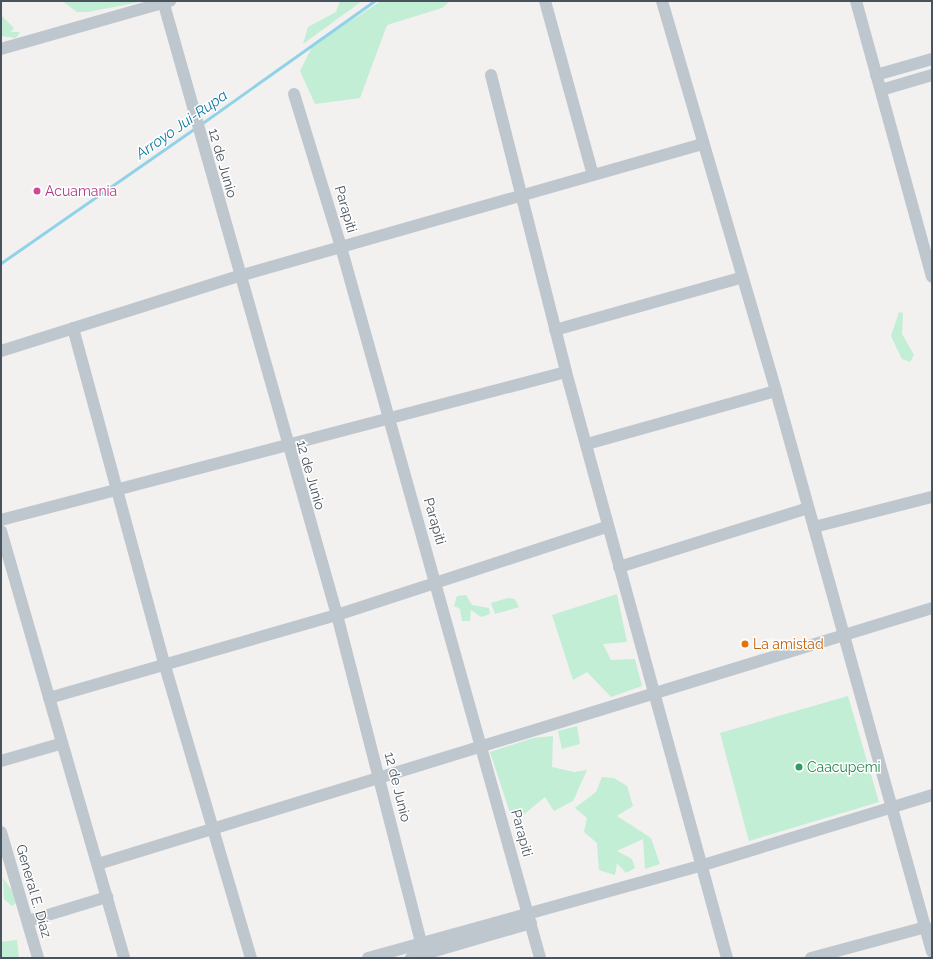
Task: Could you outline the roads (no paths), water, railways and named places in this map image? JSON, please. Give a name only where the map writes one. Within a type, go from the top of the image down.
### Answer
[{"type":"street","points":[[545,1],[592,175]]},
{"type":"street","points":[[662,1],[702,144],[776,391],[932,952]]},
{"type":"street","points":[[856,1],[932,277]]},
{"type":"street","points":[[1,50],[166,2]]},
{"type":"street","name":"12 de Junio","points":[[166,2],[196,120],[239,276],[286,445],[337,615],[428,951]]},
{"type":"street","points":[[876,75],[932,59]]},
{"type":"street","points":[[491,75],[555,330],[587,444],[607,527],[656,693],[700,866],[727,958]]},
{"type":"street","points":[[881,90],[932,75]]},
{"type":"street","name":"Parapiti","points":[[294,94],[341,247],[436,580],[540,958]]},
{"type":"street","points":[[1,351],[239,276],[522,197],[592,175],[702,144]]},
{"type":"street","points":[[555,330],[743,277]]},
{"type":"street","points":[[73,328],[165,666],[250,958]]},
{"type":"street","points":[[1,520],[566,372]]},
{"type":"street","points":[[587,444],[776,391]]},
{"type":"street","points":[[814,527],[932,497]]},
{"type":"street","points":[[619,567],[808,508]]},
{"type":"street","points":[[49,698],[165,666],[337,615],[436,580],[607,527]]},
{"type":"street","points":[[1,531],[49,698],[60,744],[98,864],[124,958]]},
{"type":"street","points":[[98,864],[211,828],[932,608]]},
{"type":"street","points":[[1,761],[60,744]]},
{"type":"street","points":[[411,958],[428,951],[530,918],[932,795]]},
{"type":"street","name":"General E. Díaz","points":[[1,832],[38,958]]},
{"type":"street","points":[[28,921],[107,897]]},
{"type":"street","points":[[811,958],[926,927]]},
{"type":"street","points":[[368,958],[428,951]]},
{"type":"waterway","name":"Arroyo Jui-Rupa","points":[[201,124],[374,1]]},
{"type":"waterway","name":"Arroyo Jui-Rupa","points":[[1,263],[195,128]]},
{"type":"place","name":"Acuamania","points":[[37,191]]},
{"type":"place","name":"La amistad","points":[[745,644]]},
{"type":"place","name":"Caacupemi","points":[[799,767]]}]
